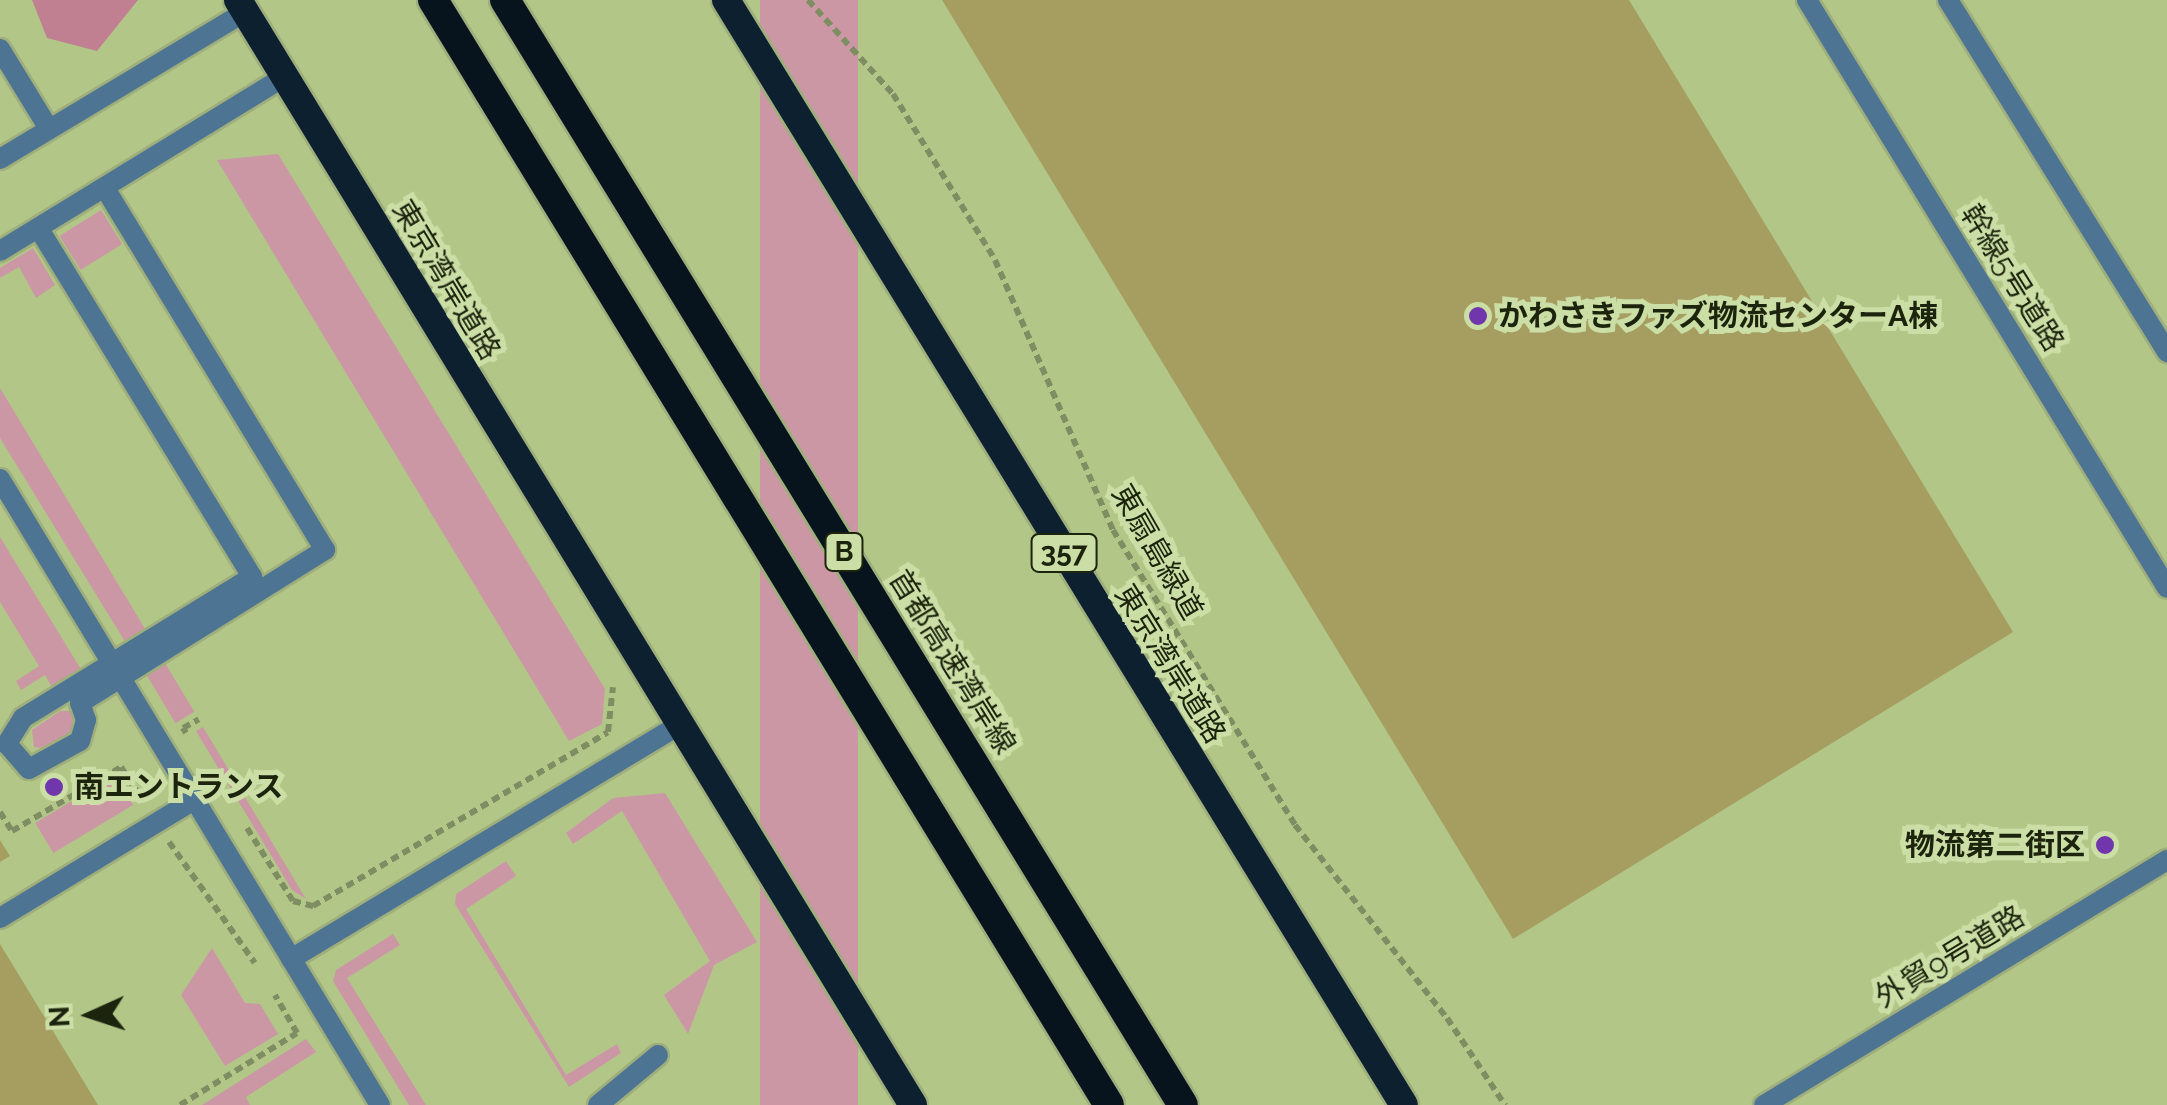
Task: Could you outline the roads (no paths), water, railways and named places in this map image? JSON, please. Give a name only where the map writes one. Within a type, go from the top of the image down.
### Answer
[{"type":"highway","name":"B","points":[[433,0],[1109,1105]]},
{"type":"highway","name":"首都高速湾岸線","points":[[505,0],[1183,1105]]},
{"type":"highway","name":"東京湾岸道路","points":[[726,0],[1404,1105]]},
{"type":"highway","name":"東京湾岸道路","points":[[241,6],[913,1105]]},
{"type":"street","name":"幹線5号道路","points":[[1806,0],[2167,588]]},
{"type":"street","points":[[1948,0],[2167,352]]},
{"type":"street","points":[[0,159],[241,6]]},
{"type":"street","points":[[0,48],[49,129]]},
{"type":"street","points":[[0,252],[284,77]]},
{"type":"street","points":[[39,229],[252,577],[116,670],[80,703],[86,720],[80,742],[46,764],[30,769],[17,762],[6,744],[11,731],[116,670],[324,550],[106,188]]},
{"type":"street","points":[[0,479],[380,1105]]},
{"type":"street","points":[[291,959],[680,724]]},
{"type":"street","points":[[0,918],[194,800]]},
{"type":"street","name":"外貿9号道路","points":[[1764,1105],[2167,860]]},
{"type":"street","points":[[598,1105],[658,1055]]},
{"type":"place","name":"かわさきファズ物流センターA棟","points":[[1478,316]]},
{"type":"place","name":"南エントランス","points":[[54,787]]},
{"type":"place","name":"物流第二街区","points":[[2105,845]]}]
